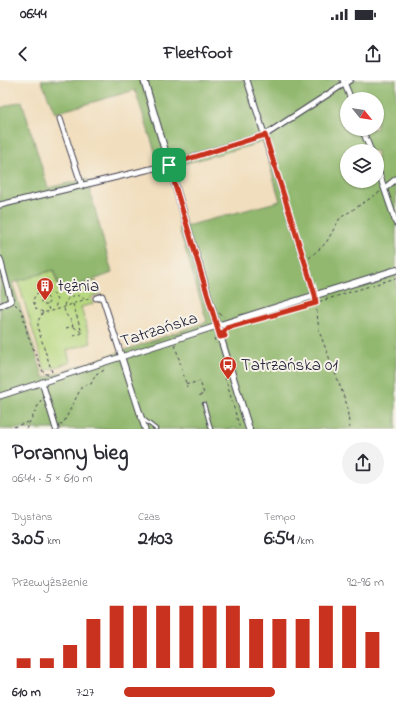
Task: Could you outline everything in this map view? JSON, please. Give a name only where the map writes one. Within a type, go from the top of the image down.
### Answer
[{"type":"street","points":[[144,80],[216,326],[249,429]]},
{"type":"street","points":[[247,80],[315,295]]},
{"type":"street","points":[[0,205],[169,165],[265,135],[344,82],[350,80]]},
{"type":"street","points":[[344,82],[348,92]]},
{"type":"street","points":[[60,119],[82,186]]},
{"type":"street","points":[[396,179],[385,188],[396,223]]},
{"type":"street","points":[[0,259],[11,301],[0,306]]},
{"type":"street","name":"Tatrzańska","points":[[0,396],[216,326],[396,270]]},
{"type":"street","points":[[93,298],[102,296],[146,429]]},
{"type":"street","points":[[42,382],[56,428]]},
{"type":"lane","points":[[204,404],[211,429]]},
{"type":"lane","points":[[142,418],[156,429]]},
{"type":"path","points":[[305,262],[326,243],[340,218],[385,188]]},
{"type":"path","points":[[280,313],[396,278]]},
{"type":"path","points":[[55,309],[57,300],[52,293],[44,290],[36,294],[33,300],[36,308],[43,312],[50,312],[85,299],[93,298]]},
{"type":"path","points":[[40,292],[43,298],[41,302],[43,305],[47,305]]},
{"type":"path","points":[[82,333],[73,326],[73,321],[65,313],[64,306],[71,296],[76,295],[85,299]]},
{"type":"path","points":[[43,298],[46,296],[49,299],[47,305],[50,312]]},
{"type":"path","points":[[11,301],[22,312],[28,336],[44,374],[53,374],[38,329],[38,321],[43,312]]},
{"type":"path","points":[[316,303],[320,331],[346,402],[350,429]]},
{"type":"path","points":[[73,304],[82,333]]},
{"type":"path","points":[[220,313],[223,317],[226,317]]},
{"type":"path","points":[[66,328],[73,326]]},
{"type":"path","points":[[74,336],[82,333]]},
{"type":"path","points":[[216,346],[214,339],[220,337]]},
{"type":"path","points":[[174,340],[187,387]]},
{"type":"path","points":[[222,364],[240,429]]},
{"type":"path","points":[[56,428],[63,424],[82,386],[91,384],[96,374],[103,371],[105,366]]},
{"type":"path","points":[[186,383],[189,384],[200,380],[204,394],[198,396]]},
{"type":"path","points":[[26,429],[45,393]]},
{"type":"path","points":[[8,429],[30,421]]},
{"type":"green space","points":[[41,80],[396,80],[396,429],[0,429],[0,108],[22,101],[48,188],[87,179],[112,273],[61,292],[54,270],[12,283],[44,378],[207,322],[179,228],[280,201],[263,142],[161,170],[135,90],[55,113]]},
{"type":"green space","points":[[53,270],[60,293],[96,281],[100,294],[91,297],[93,304],[81,307],[91,343],[67,350],[70,362],[45,371],[18,281]]},
{"type":"place","name":"tężnia","points":[[45,301]]},
{"type":"place","name":"Tatrzańska 01","points":[[228,380]]},
{"type":"route","points":[[265,135],[315,295],[316,303],[227,328],[223,333],[225,336],[220,337],[169,165],[265,135]]}]
